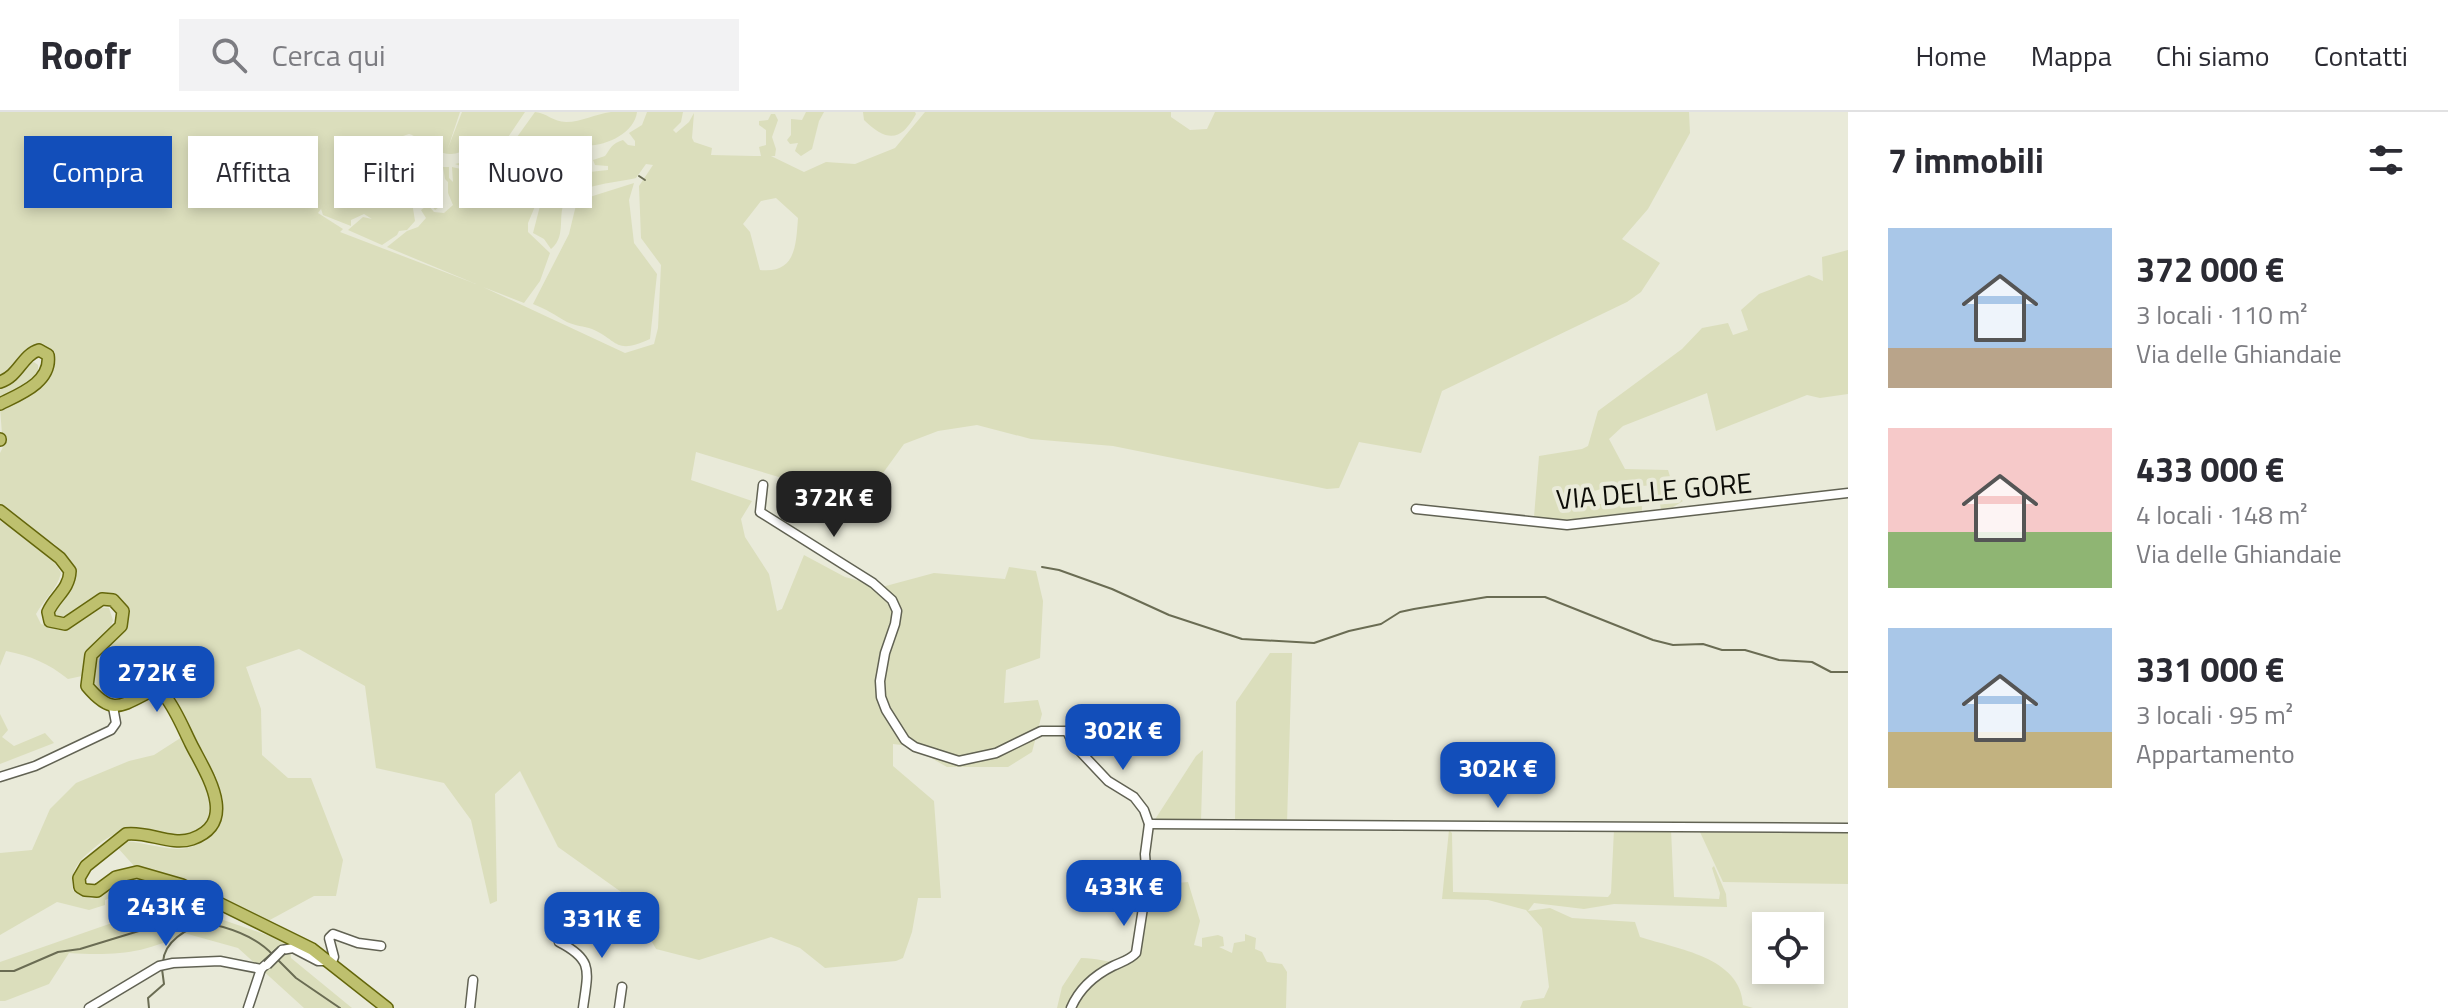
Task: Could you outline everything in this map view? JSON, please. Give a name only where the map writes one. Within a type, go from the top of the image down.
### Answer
[{"type":"main road","points":[[0,382],[11,378],[31,352],[39,350],[48,355],[42,377],[26,391],[0,404]]},
{"type":"main road","points":[[0,511],[60,558],[70,571],[67,586],[50,607],[50,621],[65,624],[102,599],[113,600],[121,608],[124,616],[121,626],[91,655],[87,686],[98,699],[113,707],[149,692],[165,696],[213,787],[217,810],[207,830],[193,839],[176,841],[132,833],[118,838],[80,873],[80,887],[97,891],[126,873],[151,874],[182,885],[304,944],[387,1008]]},
{"type":"street","points":[[763,485],[760,512],[873,583],[892,600],[897,611],[885,653],[881,697],[905,740],[915,747],[959,761],[996,753],[1041,731],[1067,731],[1073,744],[1108,781],[1134,797],[1144,810],[1149,824],[1145,854],[1147,882],[1136,953],[1091,980],[1076,996],[1071,1008]]},
{"type":"street","name":"VIA DELLE GORE","points":[[1416,509],[1567,525],[1848,493]]},
{"type":"street","points":[[0,777],[35,766],[111,730],[116,723],[113,707]]},
{"type":"street","points":[[1149,824],[1848,828]]},
{"type":"street","points":[[248,1008],[264,967],[282,950],[293,948],[318,961],[330,962],[334,957],[329,938],[333,934],[358,943],[381,946]]},
{"type":"street","points":[[559,942],[580,953],[586,961],[583,1008]]},
{"type":"street","points":[[89,1008],[159,966],[220,961],[264,967]]},
{"type":"street","points":[[470,1008],[473,980]]},
{"type":"street","points":[[619,1008],[622,987]]},
{"type":"green space","points":[[0,112],[460,112],[448,148],[462,112],[525,112],[509,136],[459,136],[459,153],[453,154],[443,153],[443,136],[334,136],[334,208],[413,208],[415,221],[407,230],[399,231],[382,245],[348,230],[363,217],[372,219],[364,214],[351,220],[351,226],[323,215],[321,209],[318,213],[343,229],[340,232],[476,284],[387,247],[407,231],[418,227],[426,218],[421,210],[424,208],[444,213],[453,205],[443,167],[449,167],[449,178],[453,182],[452,167],[459,169],[459,208],[534,208],[528,232],[550,253],[540,281],[524,303],[483,287],[625,353],[654,344],[658,328],[661,265],[641,238],[639,186],[653,165],[646,164],[636,178],[592,187],[592,172],[608,170],[608,166],[595,165],[593,160],[605,156],[612,146],[623,140],[635,146],[629,133],[642,125],[647,112],[683,112],[681,122],[673,130],[676,133],[694,113],[692,138],[694,142],[712,148],[711,155],[754,156],[761,156],[759,147],[766,145],[766,130],[759,125],[759,121],[768,120],[771,114],[775,114],[778,120],[772,137],[776,149],[775,156],[771,156],[804,172],[826,162],[855,164],[895,148],[925,112],[1171,112],[1171,117],[1190,130],[1207,129],[1215,112],[1689,112],[1690,133],[1648,209],[1622,239],[1660,263],[1641,292],[1627,302],[1442,391],[1421,453],[1359,442],[1339,488],[1327,489],[1113,446],[1031,439],[977,425],[938,431],[904,444],[862,502],[696,452],[691,480],[752,501],[741,519],[745,537],[769,574],[777,611],[782,609],[804,555],[845,577],[882,587],[934,573],[1005,579],[1009,567],[1036,571],[1043,601],[1040,658],[1006,670],[1004,703],[1038,700],[1042,714],[1032,752],[1008,767],[947,767],[910,746],[893,744],[893,766],[934,801],[941,898],[918,898],[912,932],[903,958],[896,961],[825,968],[800,948],[771,937],[699,960],[656,949],[624,894],[558,847],[520,771],[495,794],[497,901],[490,904],[471,820],[444,783],[376,768],[365,686],[299,649],[246,667],[261,709],[262,755],[288,778],[311,778],[343,860],[336,896],[314,896],[268,921],[176,879],[135,867],[117,847],[118,841],[176,849],[195,845],[211,834],[216,826],[223,808],[223,798],[165,683],[144,683],[122,695],[107,698],[95,690],[89,681],[97,651],[121,630],[116,597],[100,593],[72,613],[54,615],[53,605],[71,567],[56,545],[0,506],[0,453],[3,447],[0,408],[52,368],[55,352],[41,344],[0,377]],"holes":[[[776,198],[798,218],[792,256],[781,267],[760,270],[750,232],[743,224],[761,201]]]},
{"type":"green space","points":[[535,112],[566,122],[611,112],[637,112],[629,129],[601,144],[592,145],[592,136],[518,136]]},
{"type":"green space","points":[[806,112],[824,112],[812,149],[801,156],[795,151],[798,143],[790,144],[787,140],[791,135],[791,119],[802,120]]},
{"type":"green space","points":[[863,112],[916,114],[905,130],[893,136],[880,133],[864,120]]},
{"type":"green space","points":[[634,183],[629,200],[634,243],[657,274],[650,339],[639,344],[623,346],[533,304],[569,234],[575,208],[592,208],[592,196]]},
{"type":"green space","points":[[539,208],[562,208],[559,237],[551,249],[544,239],[533,233]]},
{"type":"green space","points":[[1848,250],[1848,394],[1820,398],[1807,395],[1716,431],[1707,393],[1623,426],[1609,439],[1625,469],[1668,470],[1676,496],[1683,501],[1661,509],[1656,485],[1641,486],[1642,511],[1565,520],[1534,517],[1539,456],[1588,446],[1598,411],[1682,349],[1702,328],[1728,323],[1733,335],[1748,330],[1741,310],[1759,294],[1809,275],[1823,281],[1822,257]],"holes":[[[1614,485],[1624,501],[1569,508],[1565,500]]]},
{"type":"green space","points":[[34,362],[38,365],[38,373],[14,394],[0,401],[0,388],[27,364]]},
{"type":"green space","points":[[0,521],[42,549],[61,573],[36,614],[41,624],[59,630],[80,620],[94,607],[109,608],[113,620],[109,632],[87,652],[82,676],[68,679],[39,661],[6,651],[0,666]]},
{"type":"green space","points":[[1270,653],[1292,653],[1287,823],[1235,822],[1236,702]]},
{"type":"green space","points":[[0,714],[8,730],[2,737],[14,746],[45,733],[54,743],[0,764]]},
{"type":"green space","points":[[182,737],[207,795],[209,809],[206,822],[196,831],[178,835],[135,830],[112,836],[79,862],[73,875],[73,891],[92,899],[124,879],[141,879],[239,916],[140,886],[89,910],[57,902],[0,935],[0,853],[32,850],[50,809],[76,783],[129,761],[154,755]]},
{"type":"green space","points":[[1203,750],[1201,822],[1154,821],[1196,756]]},
{"type":"green space","points":[[1614,829],[1671,829],[1674,897],[1719,899],[1714,866],[1726,894],[1727,907],[1614,904],[1584,909],[1534,903],[1528,911],[1550,908],[1572,918],[1635,922],[1640,937],[1688,951],[1719,966],[1740,989],[1743,1005],[1753,1008],[1520,1008],[1523,1001],[1544,998],[1549,987],[1542,928],[1526,910],[1488,900],[1442,899],[1449,830],[1452,833],[1453,892],[1608,897],[1611,893]]},
{"type":"green space","points":[[1700,832],[1848,832],[1848,884],[1723,882]]},
{"type":"green space","points":[[1188,882],[1200,921],[1194,945],[1202,947],[1202,938],[1218,935],[1223,937],[1224,946],[1219,947],[1232,953],[1234,943],[1245,941],[1245,934],[1256,938],[1255,949],[1262,952],[1267,962],[1282,964],[1287,972],[1286,1008],[1057,1008],[1062,987],[1081,958],[1129,963],[1148,895],[1164,900],[1167,884]]},
{"type":"green space","points":[[172,909],[197,911],[290,943],[291,958],[352,1008],[304,1008],[238,948],[184,933],[128,952],[69,953],[49,984],[0,1001],[0,962],[132,916]]},
{"type":"waterway","points":[[639,176],[645,180]]},
{"type":"waterway","points":[[1042,567],[1112,589],[1169,615],[1242,639],[1314,643],[1381,624],[1400,612],[1414,609],[1487,597],[1545,597],[1673,645],[1703,644],[1722,650],[1745,650],[1779,660],[1812,662],[1831,672],[1848,672]]},
{"type":"waterway","points":[[0,971],[14,971],[58,952],[80,949],[178,919],[229,929],[253,940],[273,955]]},
{"type":"waterway","points":[[163,962],[167,948],[177,937],[205,924]]},
{"type":"waterway","points":[[278,960],[296,978],[340,1008]]},
{"type":"waterway","points":[[149,1008],[148,998],[164,984],[162,969]]}]
